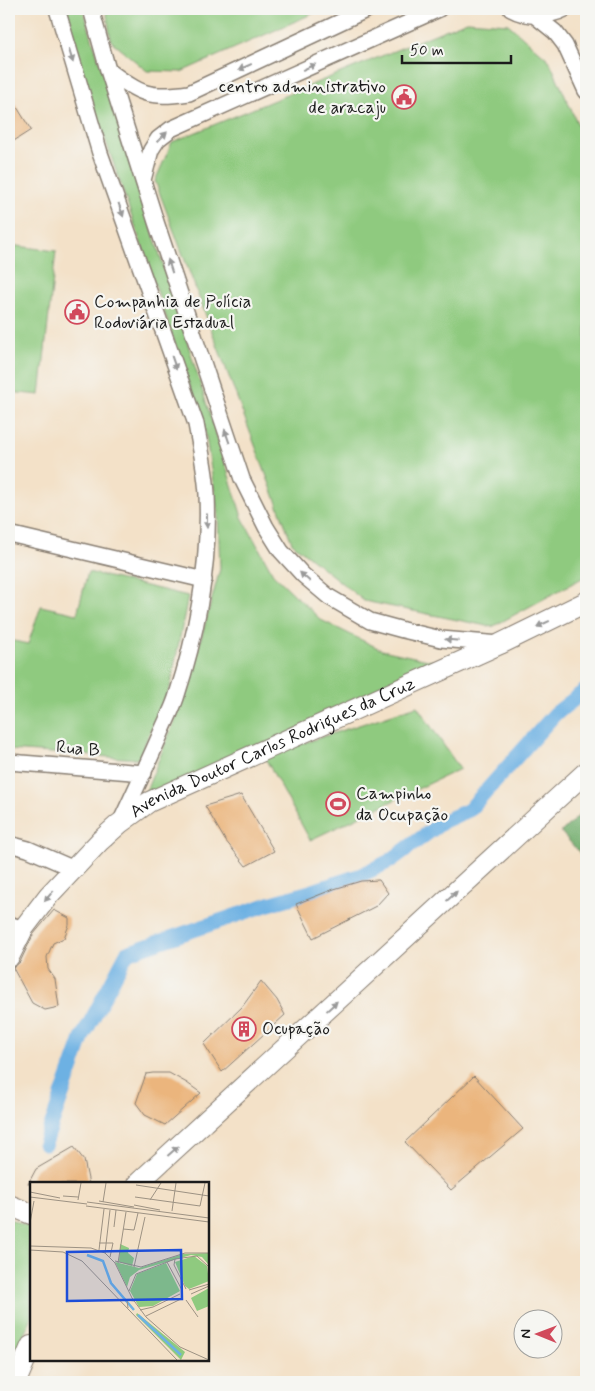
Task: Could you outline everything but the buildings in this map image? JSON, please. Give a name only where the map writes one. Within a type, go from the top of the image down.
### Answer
[{"type":"main road","name":"Avenida Doutor Carlos Rodrigues da Cruz","points":[[9,957],[16,926],[49,895],[100,841],[149,802],[500,644],[586,602]]},
{"type":"main road","points":[[139,1182],[586,772]]},
{"type":"main road","points":[[9,1205],[30,1214]]},
{"type":"main road","points":[[16,1382],[30,1348]]},
{"type":"street","points":[[57,9],[100,153],[196,424],[203,458],[207,494],[207,550],[204,580],[194,635],[175,699],[144,773],[119,824]]},
{"type":"street","points":[[92,9],[108,70],[143,180],[202,364],[242,480],[266,527],[281,551],[303,575],[329,597],[370,621],[441,639],[500,644]]},
{"type":"street","points":[[108,70],[136,90],[153,96],[189,93],[368,9]]},
{"type":"street","points":[[143,180],[151,150],[158,140],[171,129],[439,9]]},
{"type":"street","points":[[511,9],[534,16],[555,32],[564,45],[586,91]]},
{"type":"street","points":[[534,16],[557,13],[565,9]]},
{"type":"street","points":[[9,534],[204,580]]},
{"type":"street","name":"Rua B","points":[[9,762],[144,773]]},
{"type":"street","points":[[9,844],[28,849],[74,869]]},
{"type":"green space","points":[[67,9],[83,9],[242,517],[273,574],[321,620],[382,650],[446,664],[142,801],[187,690],[220,569],[218,514],[205,431],[84,77]]},
{"type":"green space","points":[[106,9],[323,9],[181,72],[147,71],[111,41]]},
{"type":"green space","points":[[467,21],[508,24],[549,60],[586,143],[586,576],[492,627],[364,601],[292,543],[155,181],[172,142]]},
{"type":"green space","points":[[9,245],[56,251],[40,395],[9,392]]},
{"type":"green space","points":[[88,572],[188,596],[170,688],[138,759],[9,750],[9,640],[28,644],[41,606],[77,614]]},
{"type":"green space","name":"Campinho da Ocupação","points":[[417,706],[460,769],[310,840],[264,756]]},
{"type":"green space","points":[[586,809],[586,860],[561,832]]},
{"type":"green space","points":[[9,1219],[30,1227],[30,1321],[9,1368]]},
{"type":"waterway","points":[[45,1143],[83,1036],[127,953],[269,904],[359,876],[390,861],[444,821],[469,810],[555,714],[586,690]]},
{"type":"place","name":"centro administrativo de aracaju","points":[[404,97]]},
{"type":"place","name":"Companhia de Polícia Rodoviária Estadual","points":[[77,312]]},
{"type":"place","name":"Campinho da Ocupação","points":[[338,804]]},
{"type":"place","name":"Ocupação","points":[[244,1029]]}]
